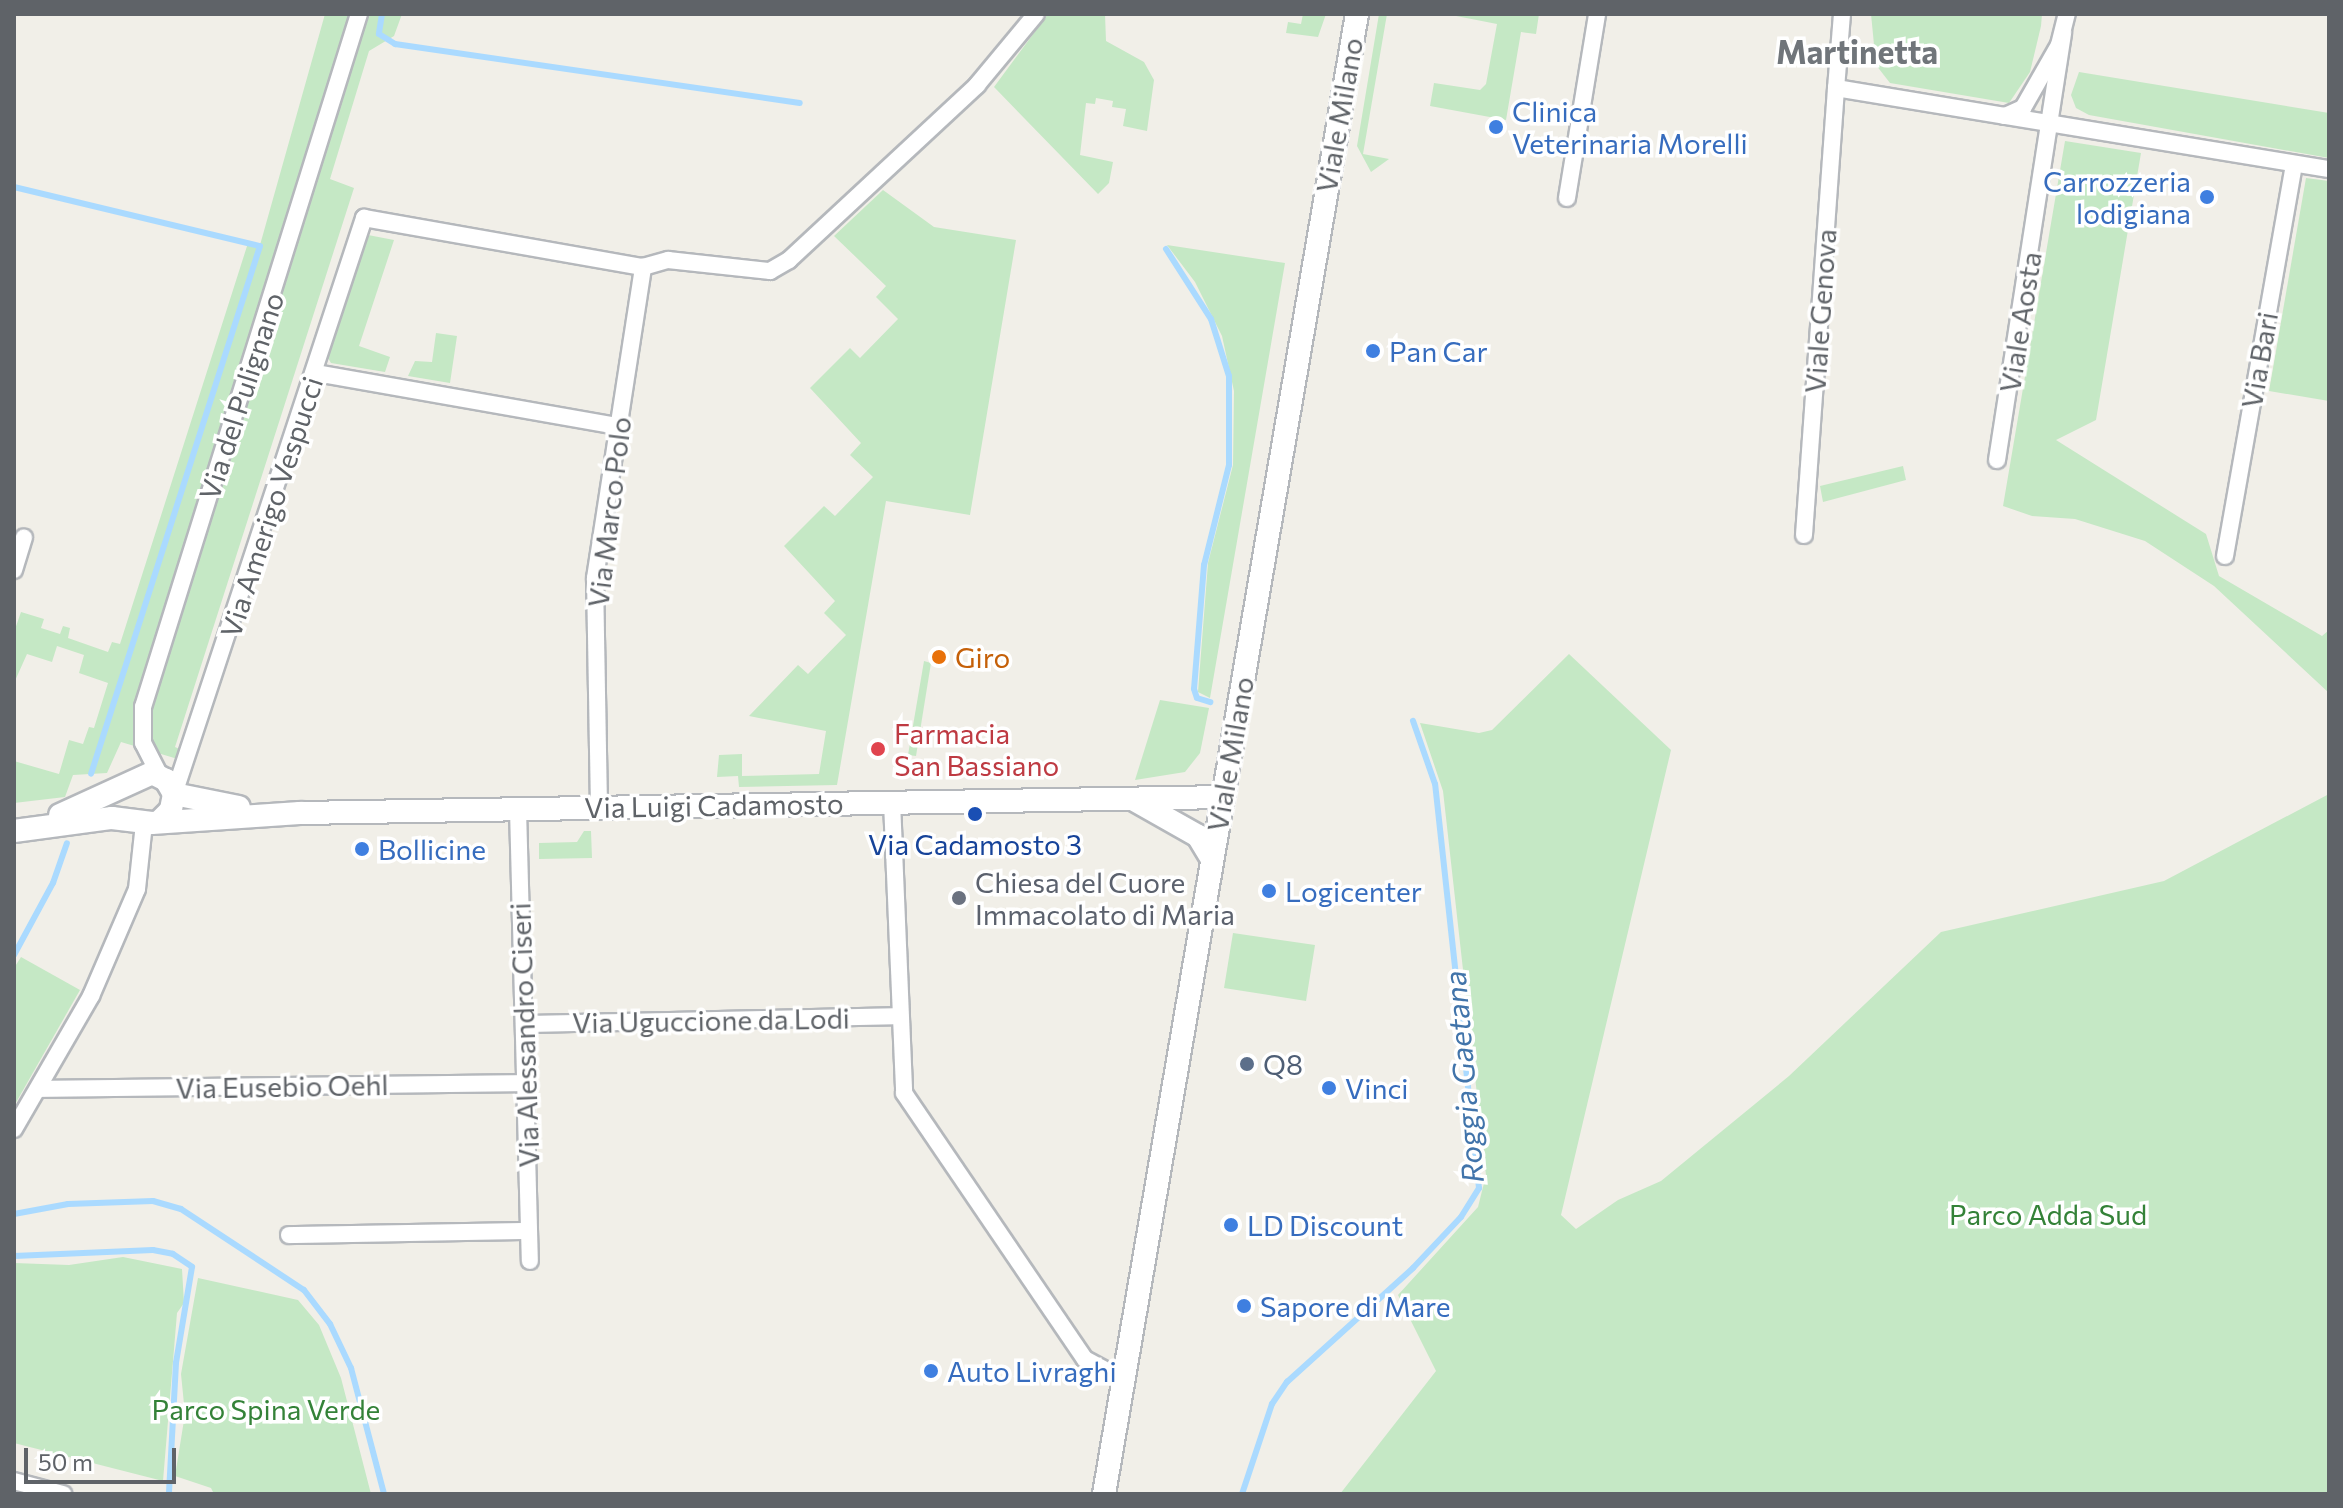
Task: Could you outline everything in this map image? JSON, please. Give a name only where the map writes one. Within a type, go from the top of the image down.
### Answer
[{"type":"street","name":"Via del Pulignano","points":[[160,776],[143,743],[143,707],[359,14]]},
{"type":"street","points":[[643,267],[668,260],[751,272],[780,267],[977,85],[1036,14]]},
{"type":"street","name":"Viale Milano","points":[[1104,1494],[1357,14]]},
{"type":"street","points":[[1567,198],[1597,14]]},
{"type":"street","name":"Viale Genova","points":[[1804,535],[1842,14]]},
{"type":"street","points":[[2005,116],[2023,108],[2063,33],[2067,14]]},
{"type":"street","name":"Viale Aosta","points":[[1997,460],[2059,88],[2063,33]]},
{"type":"street","points":[[1836,88],[2005,116],[2051,128],[2094,130],[2329,169]]},
{"type":"street","points":[[2059,88],[2066,115],[2094,130]]},
{"type":"street","name":"Via Bari","points":[[2225,556],[2294,164]]},
{"type":"street","name":"Via Amerigo Vespucci","points":[[174,794],[316,373],[364,218],[643,267]]},
{"type":"street","name":"Via Marco Polo","points":[[599,807],[595,578],[643,267]]},
{"type":"street","points":[[316,373],[618,426]]},
{"type":"street","points":[[14,570],[24,537]]},
{"type":"street","points":[[14,830],[97,802],[143,774],[160,776],[174,794],[171,810],[146,822]]},
{"type":"street","points":[[129,783],[125,807],[146,822]]},
{"type":"street","name":"Via Luigi Cadamosto","points":[[174,794],[202,803],[300,813]]},
{"type":"street","name":"Via Luigi Cadamosto","points":[[14,830],[101,819],[146,822],[300,813],[1223,797]]},
{"type":"street","name":"Via Luigi Cadamosto","points":[[1127,798],[1198,836],[1212,859]]},
{"type":"street","points":[[892,802],[900,1071],[910,1105],[1085,1359],[1122,1379]]},
{"type":"street","name":"Via Alessandro Ciseri","points":[[518,809],[530,1261]]},
{"type":"street","points":[[14,1129],[97,983],[137,889],[146,822]]},
{"type":"street","name":"Via Uguccione da Lodi","points":[[524,1024],[898,1016]]},
{"type":"street","name":"Via Eusebio Oehl","points":[[39,1089],[525,1083]]},
{"type":"street","points":[[289,1235],[529,1231]]},
{"type":"street","points":[[14,1481],[63,1494]]},
{"type":"green space","points":[[325,14],[402,14],[394,36],[369,51],[330,179],[354,188],[175,747],[184,751],[181,760],[121,742],[107,773],[73,775],[65,797],[14,803],[14,761],[59,774],[69,740],[83,744],[89,727],[94,728],[108,683],[79,673],[84,655],[57,646],[52,662],[27,654],[14,683],[14,632],[21,612],[44,619],[41,628],[60,634],[63,626],[70,628],[68,638],[108,652],[112,642],[120,644],[248,243],[260,245]]},
{"type":"green space","points":[[1048,14],[1105,14],[1106,41],[1144,62],[1154,80],[1147,131],[1123,126],[1126,109],[1112,107],[1113,101],[1096,98],[1095,104],[1086,103],[1080,155],[1113,162],[1109,183],[1098,194],[994,87]]},
{"type":"green space","points":[[1303,14],[1326,14],[1318,37],[1286,33],[1288,22],[1301,24]]},
{"type":"green space","points":[[1379,14],[1387,14],[1363,154],[1389,159],[1371,172],[1357,146]]},
{"type":"green space","points":[[1446,14],[1539,14],[1536,34],[1521,32],[1506,120],[1430,106],[1434,83],[1480,90],[1486,84],[1497,24]]},
{"type":"green space","points":[[1871,14],[2042,14],[2030,72],[2009,103],[1890,83],[1876,65]]},
{"type":"green space","points":[[2079,72],[2329,113],[2329,158],[2089,115],[2076,108],[2071,95]]},
{"type":"green space","points":[[2065,141],[2141,153],[2096,420],[2056,440],[2206,534],[2219,576],[2322,636],[2329,630],[2329,693],[2214,586],[2145,541],[2075,519],[2032,516],[2003,506]]},
{"type":"green space","points":[[2306,178],[2329,181],[2329,401],[2269,391]]},
{"type":"green space","points":[[883,190],[934,227],[1016,240],[970,515],[886,501],[837,785],[739,787],[738,776],[717,777],[719,755],[742,754],[742,776],[819,774],[826,731],[749,716],[798,665],[808,674],[846,635],[824,613],[835,601],[784,546],[824,506],[835,516],[873,477],[850,455],[861,443],[810,388],[850,348],[860,358],[898,319],[876,297],[886,286],[834,236]]},
{"type":"green space","points":[[368,235],[394,240],[359,346],[390,357],[385,372],[331,363],[328,358]]},
{"type":"green space","points":[[1167,245],[1285,263],[1210,698],[1198,692],[1208,563],[1233,465],[1234,391],[1222,336],[1195,282]]},
{"type":"green space","points":[[436,333],[457,336],[450,383],[408,376],[415,361],[432,362]]},
{"type":"green space","points":[[1903,466],[1906,480],[1823,502],[1820,486]]},
{"type":"green space","name":"Parco Adda Sud","points":[[1569,654],[1671,750],[1561,1215],[1576,1229],[1618,1200],[1661,1181],[1789,1076],[1941,932],[2164,881],[2329,794],[2329,1494],[1340,1494],[1436,1371],[1398,1295],[1478,1207],[1486,1175],[1443,791],[1420,723],[1479,733],[1492,730]]},
{"type":"green space","points":[[924,661],[931,663],[916,756],[908,755]]},
{"type":"green space","points":[[1160,700],[1209,708],[1200,753],[1185,772],[1135,780]]},
{"type":"green space","points":[[584,831],[591,831],[592,858],[539,859],[539,843],[577,842]]},
{"type":"green space","points":[[1233,933],[1315,945],[1306,1001],[1224,988]]},
{"type":"green space","points":[[21,957],[80,990],[14,1106],[14,968]]},
{"type":"green space","points":[[123,1257],[182,1269],[184,1303],[177,1313],[163,1481],[14,1443],[14,1263],[69,1265]]},
{"type":"green space","name":"Parco Spina Verde","points":[[198,1278],[298,1300],[319,1325],[341,1378],[371,1494],[214,1494],[211,1488],[175,1476],[185,1414],[181,1374]]},
{"type":"waterway","points":[[382,14],[379,34],[395,44],[800,103]]},
{"type":"waterway","points":[[14,187],[260,246],[91,774]]},
{"type":"waterway","name":"Roggia Gaetana","points":[[1166,249],[1211,319],[1229,376],[1229,465],[1204,565],[1194,689],[1197,698],[1210,702]]},
{"type":"waterway","name":"Roggia Gaetana","points":[[1242,1494],[1272,1404],[1287,1382],[1413,1268],[1461,1217],[1479,1188],[1435,784],[1413,721]]},
{"type":"waterway","points":[[14,955],[53,883],[67,843]]},
{"type":"waterway","points":[[14,1214],[68,1204],[153,1201],[181,1209],[304,1290],[330,1324],[351,1368],[384,1494]]},
{"type":"waterway","points":[[14,1256],[153,1250],[173,1254],[192,1267],[176,1363],[169,1494]]},
{"type":"place","name":"Clinica Veterinaria Morelli","points":[[1496,127]]},
{"type":"place","name":"Carrozzeria lodigiana","points":[[2207,197]]},
{"type":"place","name":"Pan Car","points":[[1373,351]]},
{"type":"place","name":"Giro","points":[[939,657]]},
{"type":"place","name":"Farmacia San Bassiano","points":[[878,749]]},
{"type":"place","name":"Via Cadamosto 3","points":[[975,814]]},
{"type":"place","name":"Bollicine","points":[[362,849]]},
{"type":"place","name":"Logicenter","points":[[1269,891]]},
{"type":"place","name":"Chiesa del Cuore Immacolato di Maria","points":[[959,898]]},
{"type":"place","name":"Q8","points":[[1247,1064]]},
{"type":"place","name":"Vinci","points":[[1329,1088]]},
{"type":"place","name":"LD Discount","points":[[1231,1225]]},
{"type":"place","name":"Sapore di Mare","points":[[1244,1306]]},
{"type":"place","name":"Auto Livraghi","points":[[931,1371]]},
{"type":"district","name":"Martinetta","points":[[1857,51]]}]
